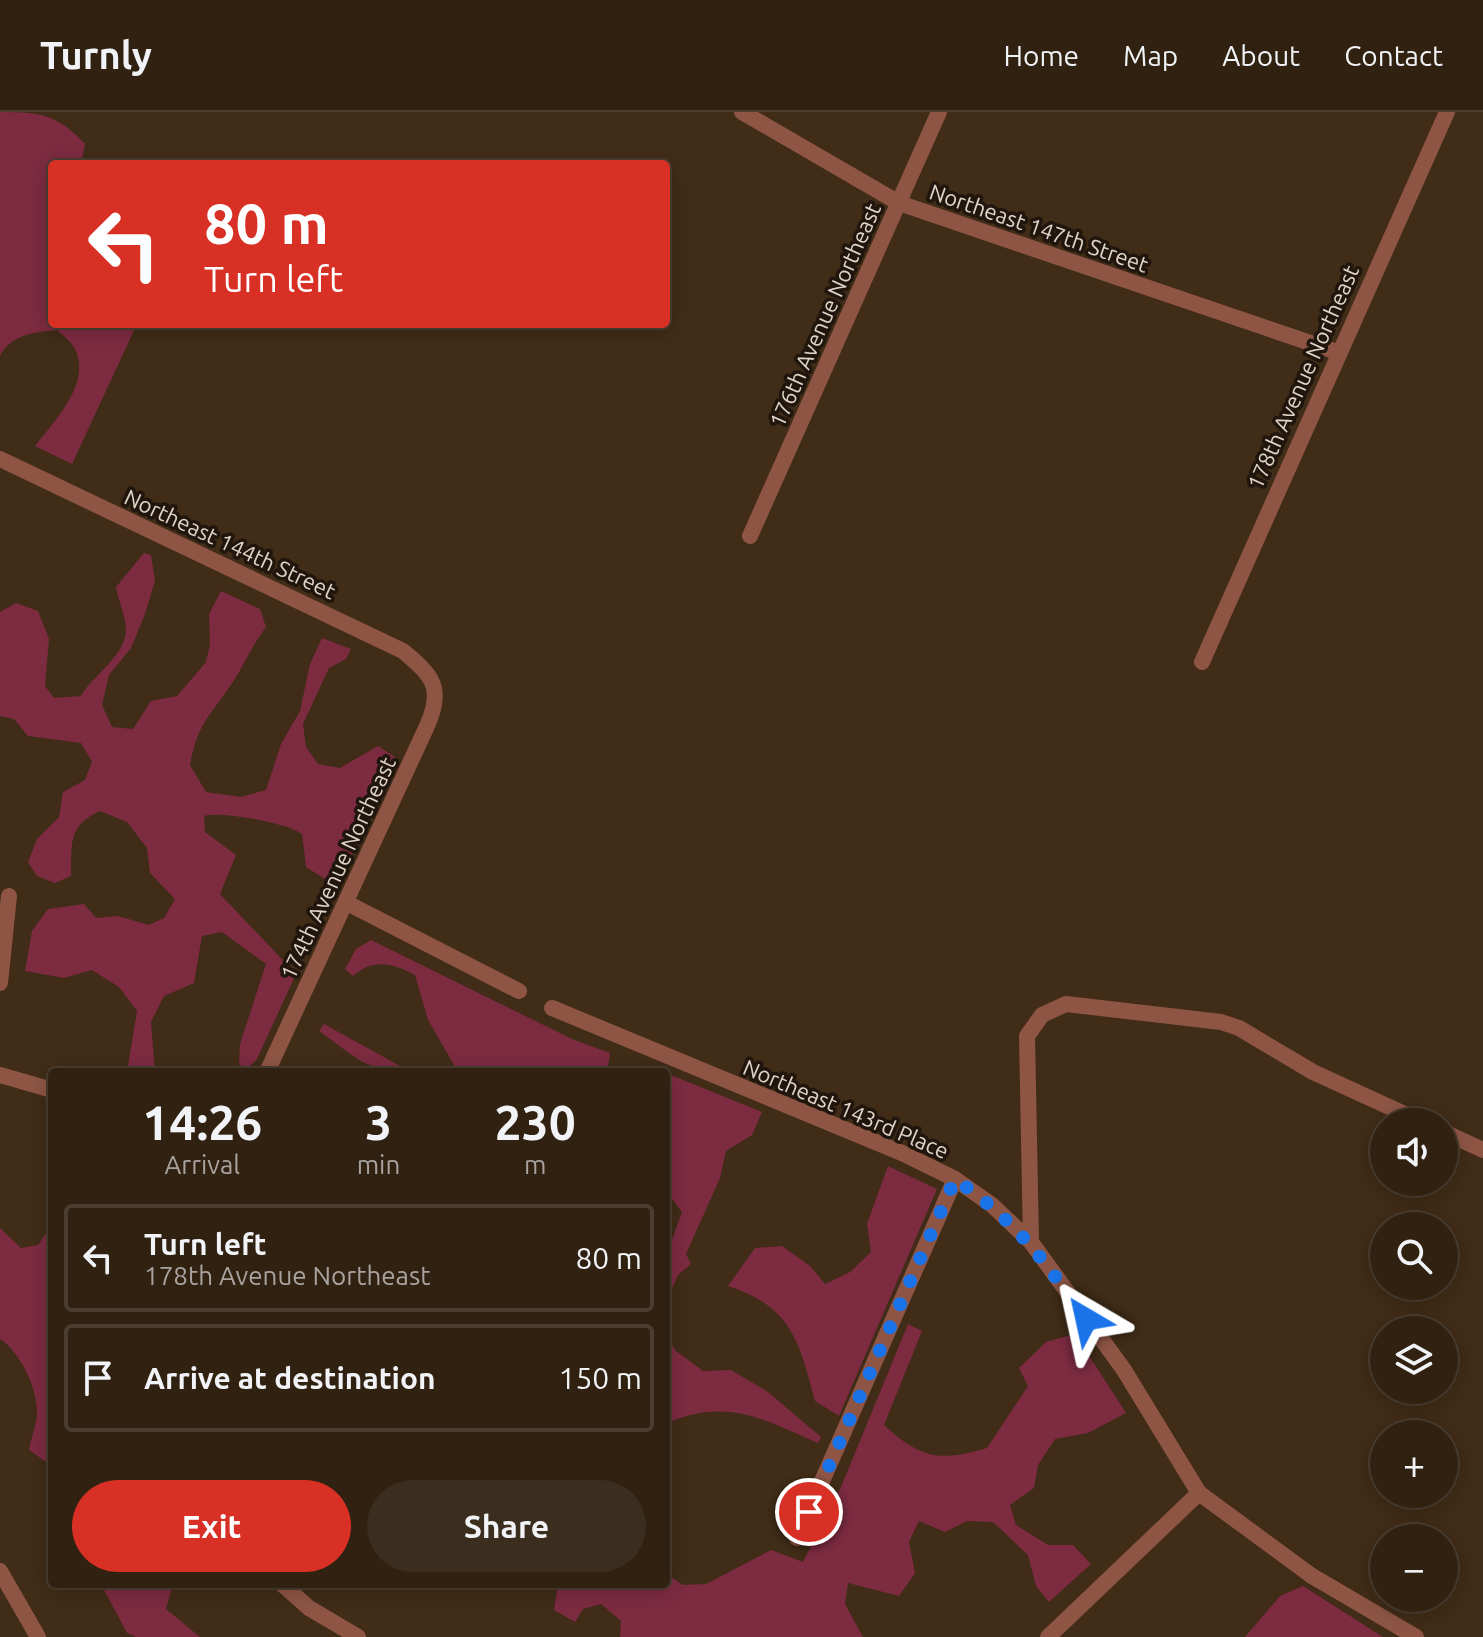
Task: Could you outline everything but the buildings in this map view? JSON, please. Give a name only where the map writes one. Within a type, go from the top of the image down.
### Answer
[{"type":"street","name":"Northeast 147th Street","points":[[742,112],[899,203],[1337,352]]},
{"type":"street","name":"176th Avenue Northeast","points":[[750,536],[939,112]]},
{"type":"street","name":"178th Avenue Northeast","points":[[1202,662],[1337,352],[1447,112]]},
{"type":"street","name":"Northeast 144th Street","points":[[0,459],[403,651],[433,680]]},
{"type":"street","name":"174th Avenue Northeast","points":[[269,1068],[434,711],[433,680]]},
{"type":"street","points":[[0,983],[9,896]]},
{"type":"street","points":[[347,903],[519,991]]},
{"type":"street","points":[[1031,1242],[1027,1036],[1042,1015],[1066,1004],[1221,1022],[1239,1028],[1313,1072],[1391,1108]]},
{"type":"street","name":"Northeast 143rd Place","points":[[552,1008],[955,1179],[992,1205],[1031,1242],[1124,1370],[1199,1493],[1312,1576],[1416,1637]]},
{"type":"street","points":[[0,1075],[48,1089]]},
{"type":"street","points":[[1458,1138],[1483,1150]]},
{"type":"street","points":[[797,1538],[955,1179]]},
{"type":"street","points":[[1048,1637],[1199,1493]]},
{"type":"street","points":[[0,1571],[38,1637]]},
{"type":"street","points":[[286,1588],[335,1632],[358,1637]]},
{"type":"shaded area","points":[[0,112],[37,114],[66,126],[85,144],[82,160],[48,160],[48,205],[45,207],[48,215],[48,328],[135,328],[72,464],[35,446],[75,388],[79,362],[74,346],[57,330],[41,332],[17,339],[0,356]]},
{"type":"shaded area","points":[[144,553],[151,555],[155,581],[145,614],[131,648],[109,675],[102,705],[112,727],[133,729],[151,701],[177,696],[206,662],[210,644],[209,614],[221,591],[260,609],[266,627],[207,718],[196,742],[190,765],[206,792],[241,797],[266,790],[281,744],[300,711],[310,664],[322,638],[351,649],[346,659],[329,668],[303,724],[306,747],[318,764],[340,768],[378,746],[395,757],[338,887],[306,867],[302,834],[269,822],[204,816],[205,832],[236,855],[220,894],[296,974],[257,1059],[249,1067],[239,1065],[240,1044],[266,964],[222,932],[202,936],[194,983],[164,996],[151,1022],[155,1068],[128,1068],[137,1011],[119,987],[92,970],[64,978],[25,971],[32,931],[48,909],[84,904],[96,918],[118,916],[149,925],[164,918],[175,899],[150,873],[147,848],[127,822],[100,811],[77,830],[72,845],[71,876],[55,883],[37,876],[28,862],[37,839],[59,817],[63,792],[85,780],[92,762],[81,743],[28,736],[14,719],[0,716],[0,612],[16,603],[38,611],[49,639],[45,686],[54,698],[81,696],[124,641],[126,627],[116,587]]},
{"type":"shaded area","points":[[371,940],[572,1039],[610,1053],[608,1068],[456,1068],[428,1020],[415,975],[383,964],[368,967],[353,976],[345,969],[356,949]]},
{"type":"shaded area","points":[[324,1024],[404,1068],[371,1066],[319,1031]]},
{"type":"shaded area","points":[[670,1075],[762,1112],[752,1135],[726,1151],[720,1178],[686,1254],[691,1264],[678,1275],[670,1293],[670,1246],[682,1212],[670,1200]]},
{"type":"shaded area","points":[[888,1166],[937,1189],[839,1416],[815,1401],[797,1344],[779,1316],[766,1304],[728,1286],[755,1248],[782,1246],[810,1266],[825,1284],[850,1272],[871,1252],[867,1224]]},
{"type":"shaded area","points":[[0,1228],[21,1248],[38,1245],[48,1231],[48,1463],[29,1450],[37,1417],[34,1392],[20,1361],[0,1339]]},
{"type":"shaded area","points":[[908,1324],[922,1331],[884,1425],[920,1451],[944,1456],[987,1448],[1028,1386],[1019,1368],[1046,1342],[1075,1334],[1126,1413],[1088,1433],[1055,1439],[1038,1465],[1034,1488],[1010,1505],[1016,1525],[1048,1545],[1073,1545],[1091,1564],[1049,1602],[1036,1586],[1028,1555],[993,1522],[967,1521],[945,1532],[919,1521],[909,1542],[915,1573],[899,1596],[848,1583],[845,1604],[863,1637],[620,1637],[621,1621],[601,1604],[583,1609],[575,1622],[554,1610],[557,1588],[670,1588],[670,1577],[683,1585],[706,1584],[771,1550],[803,1562],[841,1487]]},
{"type":"shaded area","points":[[670,1342],[676,1351],[703,1371],[731,1370],[768,1392],[821,1437],[818,1443],[746,1415],[710,1412],[670,1422]]},
{"type":"shaded area","points":[[1303,1586],[1383,1637],[1245,1637],[1280,1596]]},
{"type":"shaded area","points":[[103,1588],[172,1588],[166,1609],[200,1637],[136,1637],[127,1633]]},
{"type":"route","points":[[809,1512],[955,1179],[992,1205],[1031,1242],[1086,1319]]}]
